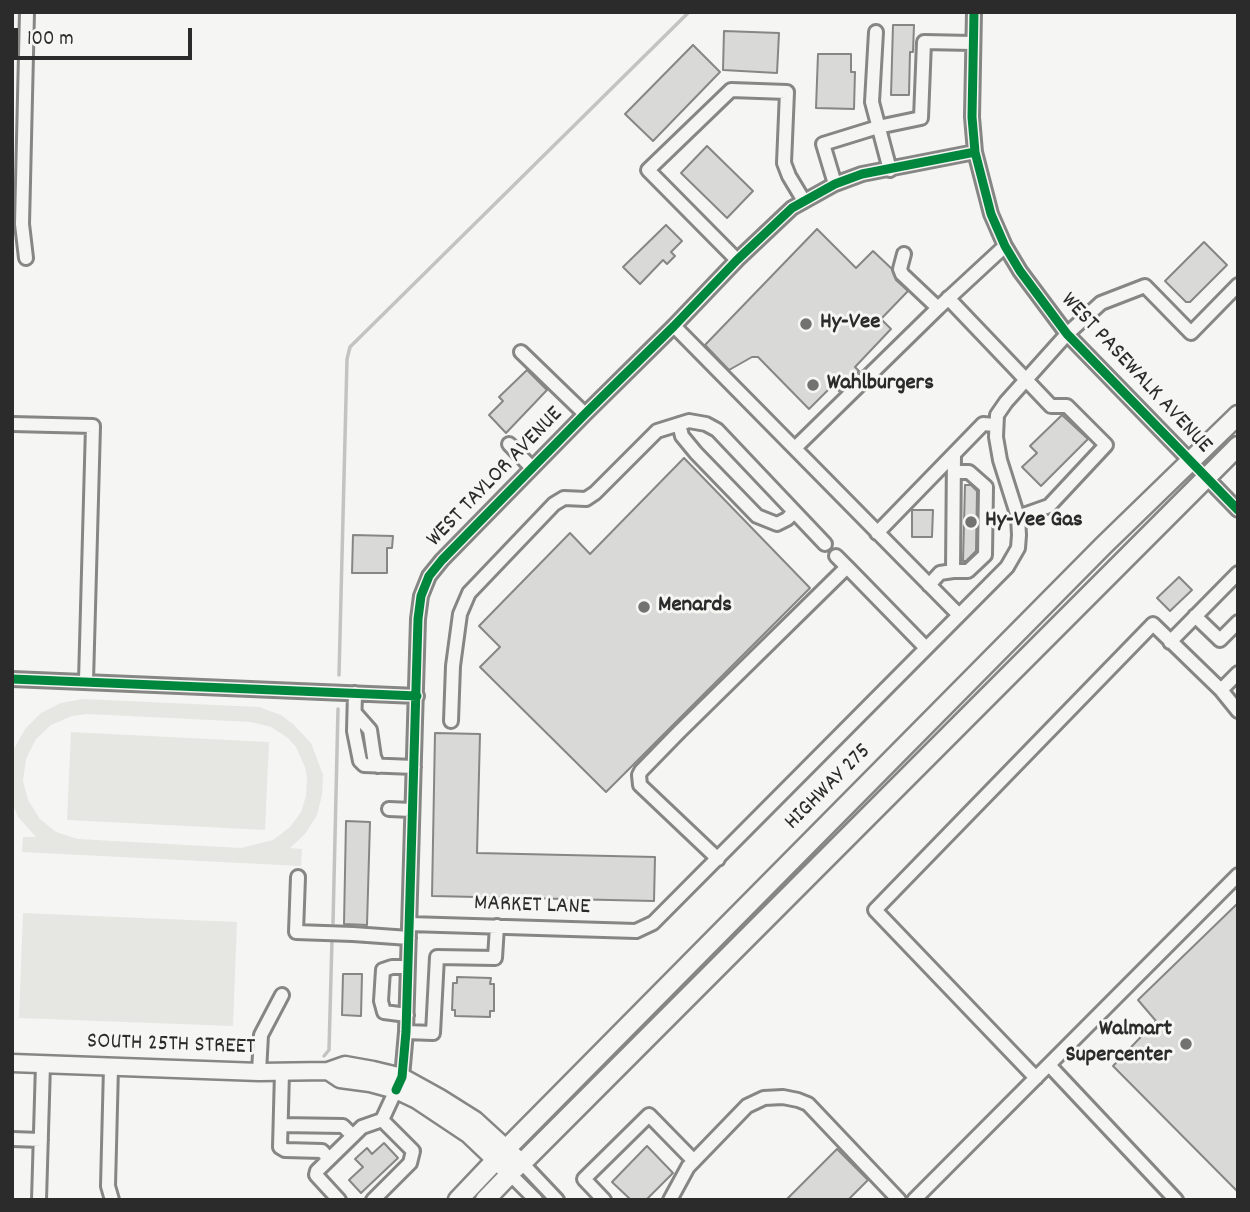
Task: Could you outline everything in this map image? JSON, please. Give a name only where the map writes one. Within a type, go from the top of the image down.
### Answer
[{"type":"highway","name":"HIGHWAY 275","points":[[458,1200],[1238,415]]},
{"type":"highway","name":"HIGHWAY 275","points":[[485,1200],[1238,446]]},
{"type":"main road","name":"SOUTH 25TH STREET","points":[[12,1063],[328,1072],[340,1079],[399,1084],[417,1100],[501,1154],[516,1168]]},
{"type":"street","points":[[26,258],[22,224],[27,12]]},
{"type":"street","name":"WEST PASEWALK AVENUE","points":[[974,12],[972,117],[975,152],[991,214],[1005,246],[1020,271],[1067,334],[1238,510]]},
{"type":"street","points":[[876,32],[872,102],[890,170]]},
{"type":"street","points":[[835,184],[823,144],[878,127],[921,118],[924,42],[972,43]]},
{"type":"street","points":[[737,260],[648,170],[732,90],[787,92],[784,163],[804,201]]},
{"type":"street","name":"WEST TAYLOR AVENUE","points":[[382,1120],[399,1084],[406,1032],[418,619],[421,596],[429,576],[442,559],[585,414],[792,208],[835,184],[862,174],[975,152]]},
{"type":"street","points":[[795,448],[1005,246]]},
{"type":"street","points":[[904,254],[900,268],[902,274],[938,308]]},
{"type":"street","points":[[847,567],[687,724],[639,775],[643,789],[718,859],[1007,566],[1018,548],[1018,517],[1000,460],[995,425],[1001,408],[1026,379],[1067,334],[1101,303],[1145,286],[1191,333],[1238,285]]},
{"type":"street","points":[[948,298],[1051,406],[1068,406],[1106,445],[1049,506],[1018,517]]},
{"type":"street","points":[[674,326],[959,615]]},
{"type":"street","points":[[521,352],[585,414]]},
{"type":"street","points":[[451,720],[453,666],[460,614],[469,593],[554,504],[565,498],[586,499],[595,494],[657,431],[688,421],[706,424],[717,430],[825,544]]},
{"type":"street","points":[[12,424],[93,426],[86,681]]},
{"type":"street","points":[[678,424],[682,436],[696,453],[757,516],[776,524],[794,512]]},
{"type":"street","points":[[877,533],[983,424],[995,425]]},
{"type":"street","points":[[509,444],[532,468]]},
{"type":"street","points":[[953,571],[954,454]]},
{"type":"street","points":[[929,585],[940,573],[968,571],[985,555],[986,486],[969,472],[954,471]]},
{"type":"street","points":[[836,556],[926,648]]},
{"type":"street","points":[[1170,642],[1238,573]]},
{"type":"street","points":[[1195,617],[1220,640],[1238,622]]},
{"type":"street","points":[[1036,1078],[875,910],[1153,624],[1221,690],[1238,711]]},
{"type":"street","points":[[1221,690],[1238,673]]},
{"type":"street","points":[[12,679],[416,696]]},
{"type":"street","points":[[355,693],[354,732],[360,761],[364,765],[414,767]]},
{"type":"street","points":[[389,809],[412,810]]},
{"type":"street","name":"MARKET LANE","points":[[409,924],[636,931],[653,923],[718,859]]},
{"type":"street","points":[[914,1200],[1238,875]]},
{"type":"street","points":[[298,877],[296,932],[409,939]]},
{"type":"street","points":[[406,1032],[433,1033],[437,957],[495,958],[497,926]]},
{"type":"street","points":[[407,1015],[384,1012],[381,1002],[383,970],[408,967]]},
{"type":"street","points":[[259,1072],[261,1035],[282,995]]},
{"type":"street","points":[[39,1200],[43,1064]]},
{"type":"street","points":[[1049,1065],[1176,1200]]},
{"type":"street","points":[[111,1067],[108,1186],[112,1200]]},
{"type":"street","points":[[282,1072],[281,1147],[285,1150],[322,1151],[329,1159]]},
{"type":"street","points":[[670,1200],[694,1161],[747,1106],[764,1098],[783,1097],[808,1104],[899,1200]]},
{"type":"street","points":[[604,1200],[584,1180],[649,1115],[694,1161]]},
{"type":"street","points":[[339,1200],[316,1175],[317,1171],[362,1127],[382,1120],[413,1151],[410,1163],[373,1200]]},
{"type":"street","points":[[281,1125],[343,1126],[352,1136]]},
{"type":"street","points":[[12,1139],[41,1140]]},
{"type":"street","name":"SOUTH 25TH STREET","points":[[516,1168],[536,1200]]},
{"type":"street","name":"SOUTH 25TH STREET","points":[[516,1168],[557,1200]]},
{"type":"shaded area","points":[[83,699],[259,707],[281,715],[311,743],[323,775],[317,815],[305,834],[290,848],[302,849],[301,866],[22,852],[23,837],[36,837],[18,817],[12,802],[12,754],[25,729],[41,713],[61,703]],"holes":[[[87,714],[251,722],[271,727],[288,738],[296,747],[307,777],[306,796],[301,812],[290,827],[273,840],[241,848],[78,839],[56,832],[40,819],[28,800],[23,781],[26,759],[36,739],[51,725],[72,716]]]},
{"type":"shaded area","points":[[71,732],[269,742],[265,830],[67,820]]},
{"type":"shaded area","points":[[23,913],[237,922],[233,1026],[19,1018]]},
{"type":"building","points":[[893,25],[914,25],[909,95],[891,95]]},
{"type":"building","points":[[724,31],[779,33],[777,73],[723,70]]},
{"type":"building","points":[[693,45],[720,72],[653,141],[625,114]]},
{"type":"building","points":[[818,54],[851,54],[851,72],[855,72],[854,109],[816,108]]},
{"type":"building","points":[[707,146],[753,191],[727,218],[681,173]]},
{"type":"building","points":[[666,225],[682,241],[671,252],[675,256],[667,264],[663,260],[640,284],[623,267]]},
{"type":"building","name":"Hy-Vee","points":[[817,229],[856,268],[873,251],[892,269],[896,280],[908,291],[881,319],[891,329],[855,367],[859,371],[839,391],[833,385],[809,409],[758,357],[752,357],[729,370],[705,345]]},
{"type":"building","points":[[1204,242],[1227,265],[1190,302],[1186,302],[1165,281]]},
{"type":"building","points":[[527,370],[547,390],[506,433],[489,415],[503,401],[499,397]]},
{"type":"building","points":[[1062,415],[1088,439],[1041,486],[1022,467],[1037,453],[1030,446]]},
{"type":"building","name":"Menards","points":[[684,458],[810,588],[606,792],[480,667],[500,647],[479,626],[570,533],[590,554]]},
{"type":"building","points":[[965,485],[971,485],[977,491],[976,551],[963,561]]},
{"type":"building","points":[[912,510],[933,510],[932,537],[912,537]]},
{"type":"building","points":[[353,535],[393,536],[392,548],[387,548],[387,573],[352,573]]},
{"type":"building","points":[[1179,577],[1192,590],[1170,611],[1157,598]]},
{"type":"building","points":[[435,733],[480,734],[477,853],[655,857],[654,901],[432,896]]},
{"type":"building","points":[[346,821],[370,822],[367,925],[344,924]]},
{"type":"building","name":"Walmart Supercenter","points":[[1238,903],[1238,1192],[1113,1066],[1156,1021],[1138,1000]]},
{"type":"building","points":[[343,974],[362,974],[361,1016],[342,1015]]},
{"type":"building","points":[[457,977],[491,978],[490,984],[494,984],[494,1011],[490,1011],[490,1017],[455,1016],[455,1010],[452,1010],[453,983],[457,983]]},
{"type":"building","points":[[384,1143],[398,1158],[361,1193],[349,1180],[363,1167],[355,1159],[367,1148],[372,1154]]},
{"type":"building","points":[[647,1146],[673,1173],[646,1200],[631,1200],[612,1182]]},
{"type":"building","points":[[837,1149],[868,1180],[848,1200],[786,1200]]},
{"type":"waterway","points":[[339,675],[347,359],[350,347],[689,12]]},
{"type":"waterway","points":[[333,923],[338,709]]},
{"type":"waterway","points":[[324,1056],[329,1050],[332,940]]},
{"type":"cycle path","points":[[974,12],[972,117],[975,152],[991,214],[1005,246],[1020,271],[1067,334],[1238,510]]},
{"type":"cycle path","points":[[396,1090],[402,1077],[406,1032],[418,619],[421,596],[429,576],[585,414],[792,208],[835,184],[862,174],[975,152]]},
{"type":"cycle path","points":[[12,679],[417,696]]},
{"type":"place","name":"Hy-Vee","points":[[806,324]]},
{"type":"place","name":"Wahlburgers","points":[[813,385]]},
{"type":"place","name":"Hy-Vee Gas","points":[[971,522]]},
{"type":"place","name":"Menards","points":[[644,607]]},
{"type":"place","name":"Walmart Supercenter","points":[[1186,1044]]}]
